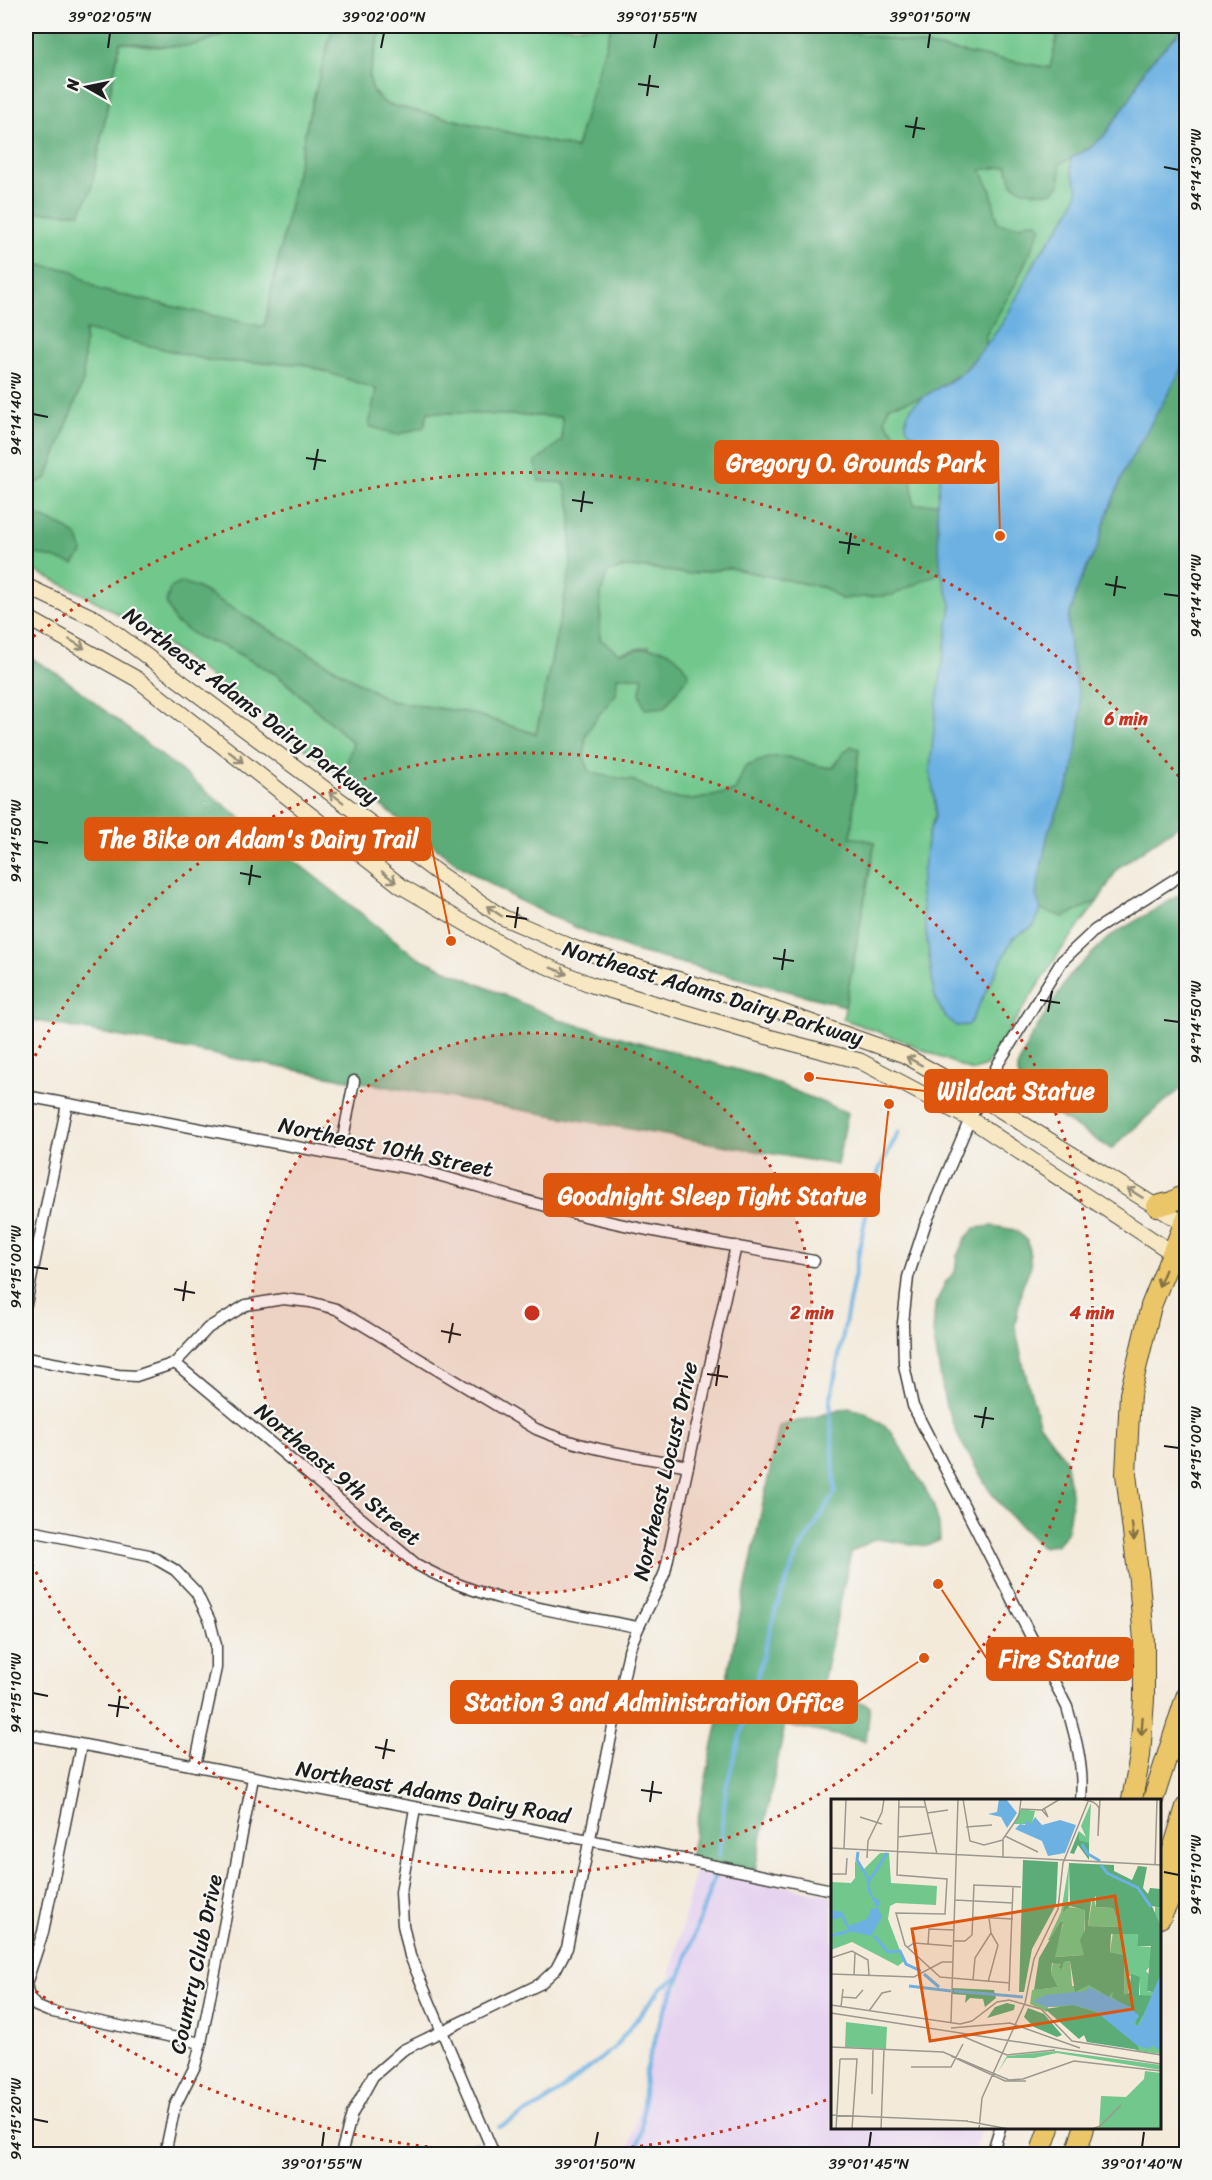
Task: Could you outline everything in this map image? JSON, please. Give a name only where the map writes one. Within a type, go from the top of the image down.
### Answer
[{"type":"highway","points":[[1157,1206],[1172,1202],[1186,1194]]},
{"type":"highway","points":[[1132,1799],[1140,1756],[1144,1700],[1144,1641],[1126,1474],[1130,1394],[1151,1306],[1179,1258],[1186,1223]]},
{"type":"highway","points":[[1153,1799],[1186,1697]]},
{"type":"highway","points":[[1161,1889],[1186,1807]]},
{"type":"highway","points":[[1161,1916],[1186,1868]]},
{"type":"highway","points":[[1040,2154],[1047,2129]]},
{"type":"highway","points":[[1076,2154],[1083,2129]]},
{"type":"main road","name":"Northeast Adams Dairy Parkway","points":[[26,586],[98,620],[439,874],[502,917],[576,950],[757,1002],[904,1055],[981,1098],[1186,1223]]},
{"type":"main road","name":"Northeast Adams Dairy Parkway","points":[[26,617],[137,679],[401,886],[520,955],[592,985],[761,1035],[860,1061],[970,1119],[1179,1258]]},
{"type":"street","points":[[1081,1799],[1078,1745],[1067,1707],[914,1406],[904,1365],[903,1323],[908,1277],[925,1225],[970,1119],[998,1064],[1062,961],[1095,930],[1186,872]]},
{"type":"street","points":[[340,1154],[354,1081]]},
{"type":"street","name":"Northeast 10th Street","points":[[26,1096],[419,1170],[474,1183],[546,1206],[596,1218],[814,1261]]},
{"type":"street","points":[[26,1304],[67,1104]]},
{"type":"street","name":"Northeast Locust Drive","points":[[341,2154],[351,2114],[373,2076],[403,2050],[540,1984],[556,1969],[567,1948],[629,1652],[637,1627],[658,1590],[665,1572],[736,1246]]},
{"type":"street","points":[[26,1358],[118,1375],[136,1376],[175,1363],[208,1328],[246,1305],[283,1299],[310,1302],[336,1309],[536,1429],[563,1441],[688,1466]]},
{"type":"street","name":"Northeast 9th Street","points":[[175,1363],[416,1564],[441,1579],[496,1599],[637,1627]]},
{"type":"street","points":[[26,1530],[149,1555],[175,1570],[196,1592],[210,1621],[216,1645],[216,1668],[195,1766]]},
{"type":"street","name":"Northeast Adams Dairy Road","points":[[26,1734],[589,1840],[831,1890]]},
{"type":"street","points":[[81,1745],[43,1932],[26,1984],[29,1997],[36,2006],[48,2011],[201,2043]]},
{"type":"street","name":"Country Club Drive","points":[[165,2154],[175,2106],[195,2066],[201,2043],[253,1778]]},
{"type":"street","points":[[415,1808],[401,1892],[403,1925],[410,1956],[494,2154]]},
{"type":"street","points":[[992,2154],[999,2129]]},
{"type":"shaded area","points":[[696,1868],[831,1896],[831,2129],[981,2129],[974,2154],[628,2154]]},
{"type":"green space","points":[[26,26],[231,26],[206,42],[192,45],[164,46],[120,42],[91,190],[80,213],[26,212]]},
{"type":"green space","points":[[231,26],[333,26],[309,115],[264,328],[100,290],[70,270],[26,263],[26,212],[80,213],[91,190],[120,42],[158,47],[219,37]]},
{"type":"green space","points":[[333,26],[381,26],[369,76],[373,92],[386,104],[576,148],[611,26],[816,26],[1050,68],[1058,33],[1054,26],[1185,26],[1146,67],[1131,97],[1104,136],[1089,149],[1060,164],[1060,185],[1051,193],[1025,191],[1012,184],[1007,166],[981,170],[991,191],[998,224],[1020,226],[1028,222],[1037,222],[1041,228],[1015,285],[985,337],[987,345],[963,372],[924,397],[889,406],[885,420],[912,451],[911,477],[914,505],[937,503],[941,572],[893,595],[841,599],[825,588],[730,568],[687,574],[650,568],[624,567],[607,573],[601,593],[600,639],[619,653],[650,648],[668,651],[682,664],[689,675],[665,707],[645,709],[640,693],[643,677],[617,677],[616,694],[586,734],[584,757],[590,773],[634,781],[665,797],[694,800],[735,791],[745,767],[768,758],[779,756],[833,768],[851,746],[859,749],[851,837],[875,842],[845,1006],[631,950],[516,899],[460,866],[343,777],[353,743],[278,675],[226,647],[198,637],[175,622],[166,603],[170,588],[183,582],[198,588],[390,701],[471,713],[536,734],[571,566],[571,508],[564,483],[539,481],[535,463],[562,440],[562,417],[428,412],[424,427],[397,435],[369,426],[376,389],[303,364],[212,361],[85,330],[83,381],[47,478],[28,486],[29,512],[62,526],[77,536],[83,552],[74,564],[26,551],[26,263],[70,270],[100,290],[264,327],[309,115]]},
{"type":"green space","points":[[382,26],[611,26],[577,148],[386,104],[373,92],[369,76]]},
{"type":"green space","points":[[816,26],[1054,26],[1058,33],[1051,68]]},
{"type":"green space","points":[[1066,26],[1186,26],[1186,411],[1045,890],[1098,901],[1059,953],[986,1066],[972,1071],[903,1041],[843,1019],[875,842],[851,837],[843,753],[833,768],[816,767],[789,757],[745,767],[735,791],[694,800],[665,797],[634,781],[590,773],[584,757],[586,734],[617,677],[643,677],[640,693],[645,709],[649,646],[619,653],[600,639],[601,593],[607,573],[624,567],[650,568],[687,574],[730,568],[825,588],[841,599],[815,399],[930,98],[1049,114]]},
{"type":"green space","points":[[85,329],[212,361],[303,364],[377,389],[428,412],[562,417],[564,482],[571,508],[571,566],[536,734],[471,713],[390,701],[198,588],[198,637],[226,647],[277,675],[353,743],[343,777],[199,668],[139,627],[98,602],[26,567],[26,551],[74,563],[41,518],[29,512],[28,486],[47,478],[83,381]]},
{"type":"green space","points":[[1186,362],[1186,820],[1118,868],[1098,901],[1064,917],[1041,910],[1036,896],[1048,833],[1072,776],[1077,680],[1070,651],[1068,621],[1079,584],[1098,545],[1125,469]]},
{"type":"green space","points":[[26,655],[60,675],[415,956],[560,1020],[756,1075],[848,1113],[837,1165],[354,1081],[26,1019]]},
{"type":"green space","points":[[1186,891],[1186,1085],[1111,1149],[1022,1093],[1017,1068],[1030,1039],[1069,976],[1110,936]]},
{"type":"green space","points":[[993,1226],[1015,1230],[1028,1241],[1031,1266],[1022,1287],[1015,1326],[1039,1423],[1065,1459],[1072,1498],[1067,1533],[1056,1545],[1041,1547],[1011,1517],[989,1490],[960,1440],[945,1403],[933,1333],[935,1306],[945,1283],[955,1272],[957,1256],[965,1239],[975,1228]]},
{"type":"green space","points":[[848,1408],[865,1412],[891,1431],[932,1501],[939,1524],[940,1540],[927,1546],[875,1539],[851,1552],[822,1687],[870,1706],[866,1741],[785,1725],[754,1874],[689,1861],[779,1426]]},
{"type":"water","points":[[1185,26],[1186,362],[1125,469],[1098,545],[1079,584],[1068,621],[1070,651],[1081,707],[1080,727],[1072,776],[1048,833],[1036,895],[1041,910],[1034,926],[1013,938],[969,1025],[956,1026],[942,1011],[934,993],[920,887],[928,835],[935,816],[930,769],[951,604],[941,572],[938,538],[937,503],[940,477],[945,461],[939,445],[911,433],[907,428],[907,416],[917,402],[966,369],[1006,318],[1030,270],[1074,203],[1078,190],[1071,170],[1072,157],[1089,149],[1104,136],[1131,97],[1146,67]]},
{"type":"waterway","points":[[719,1856],[726,1787],[776,1609],[797,1554],[835,1493],[830,1402],[866,1215],[879,1170],[899,1131]]},
{"type":"waterway","points":[[636,2154],[642,2129],[645,2074],[660,2021],[681,1974],[716,1872]]},
{"type":"waterway","points":[[499,2127],[543,2104],[614,2048],[662,1987],[680,1976]]},
{"type":"waterway","points":[[453,2154],[476,2143]]},
{"type":"place","name":"Gregory O. Grounds Park","points":[[1000,536]]},
{"type":"place","name":"The Bike on Adam's Dairy Trail","points":[[451,941]]},
{"type":"place","name":"Wildcat Statue","points":[[809,1077]]},
{"type":"place","name":"Goodnight Sleep Tight Statue","points":[[889,1104]]},
{"type":"place","name":"Fire Statue","points":[[938,1584]]},
{"type":"place","name":"Station 3 and Administration Office","points":[[924,1658]]}]
